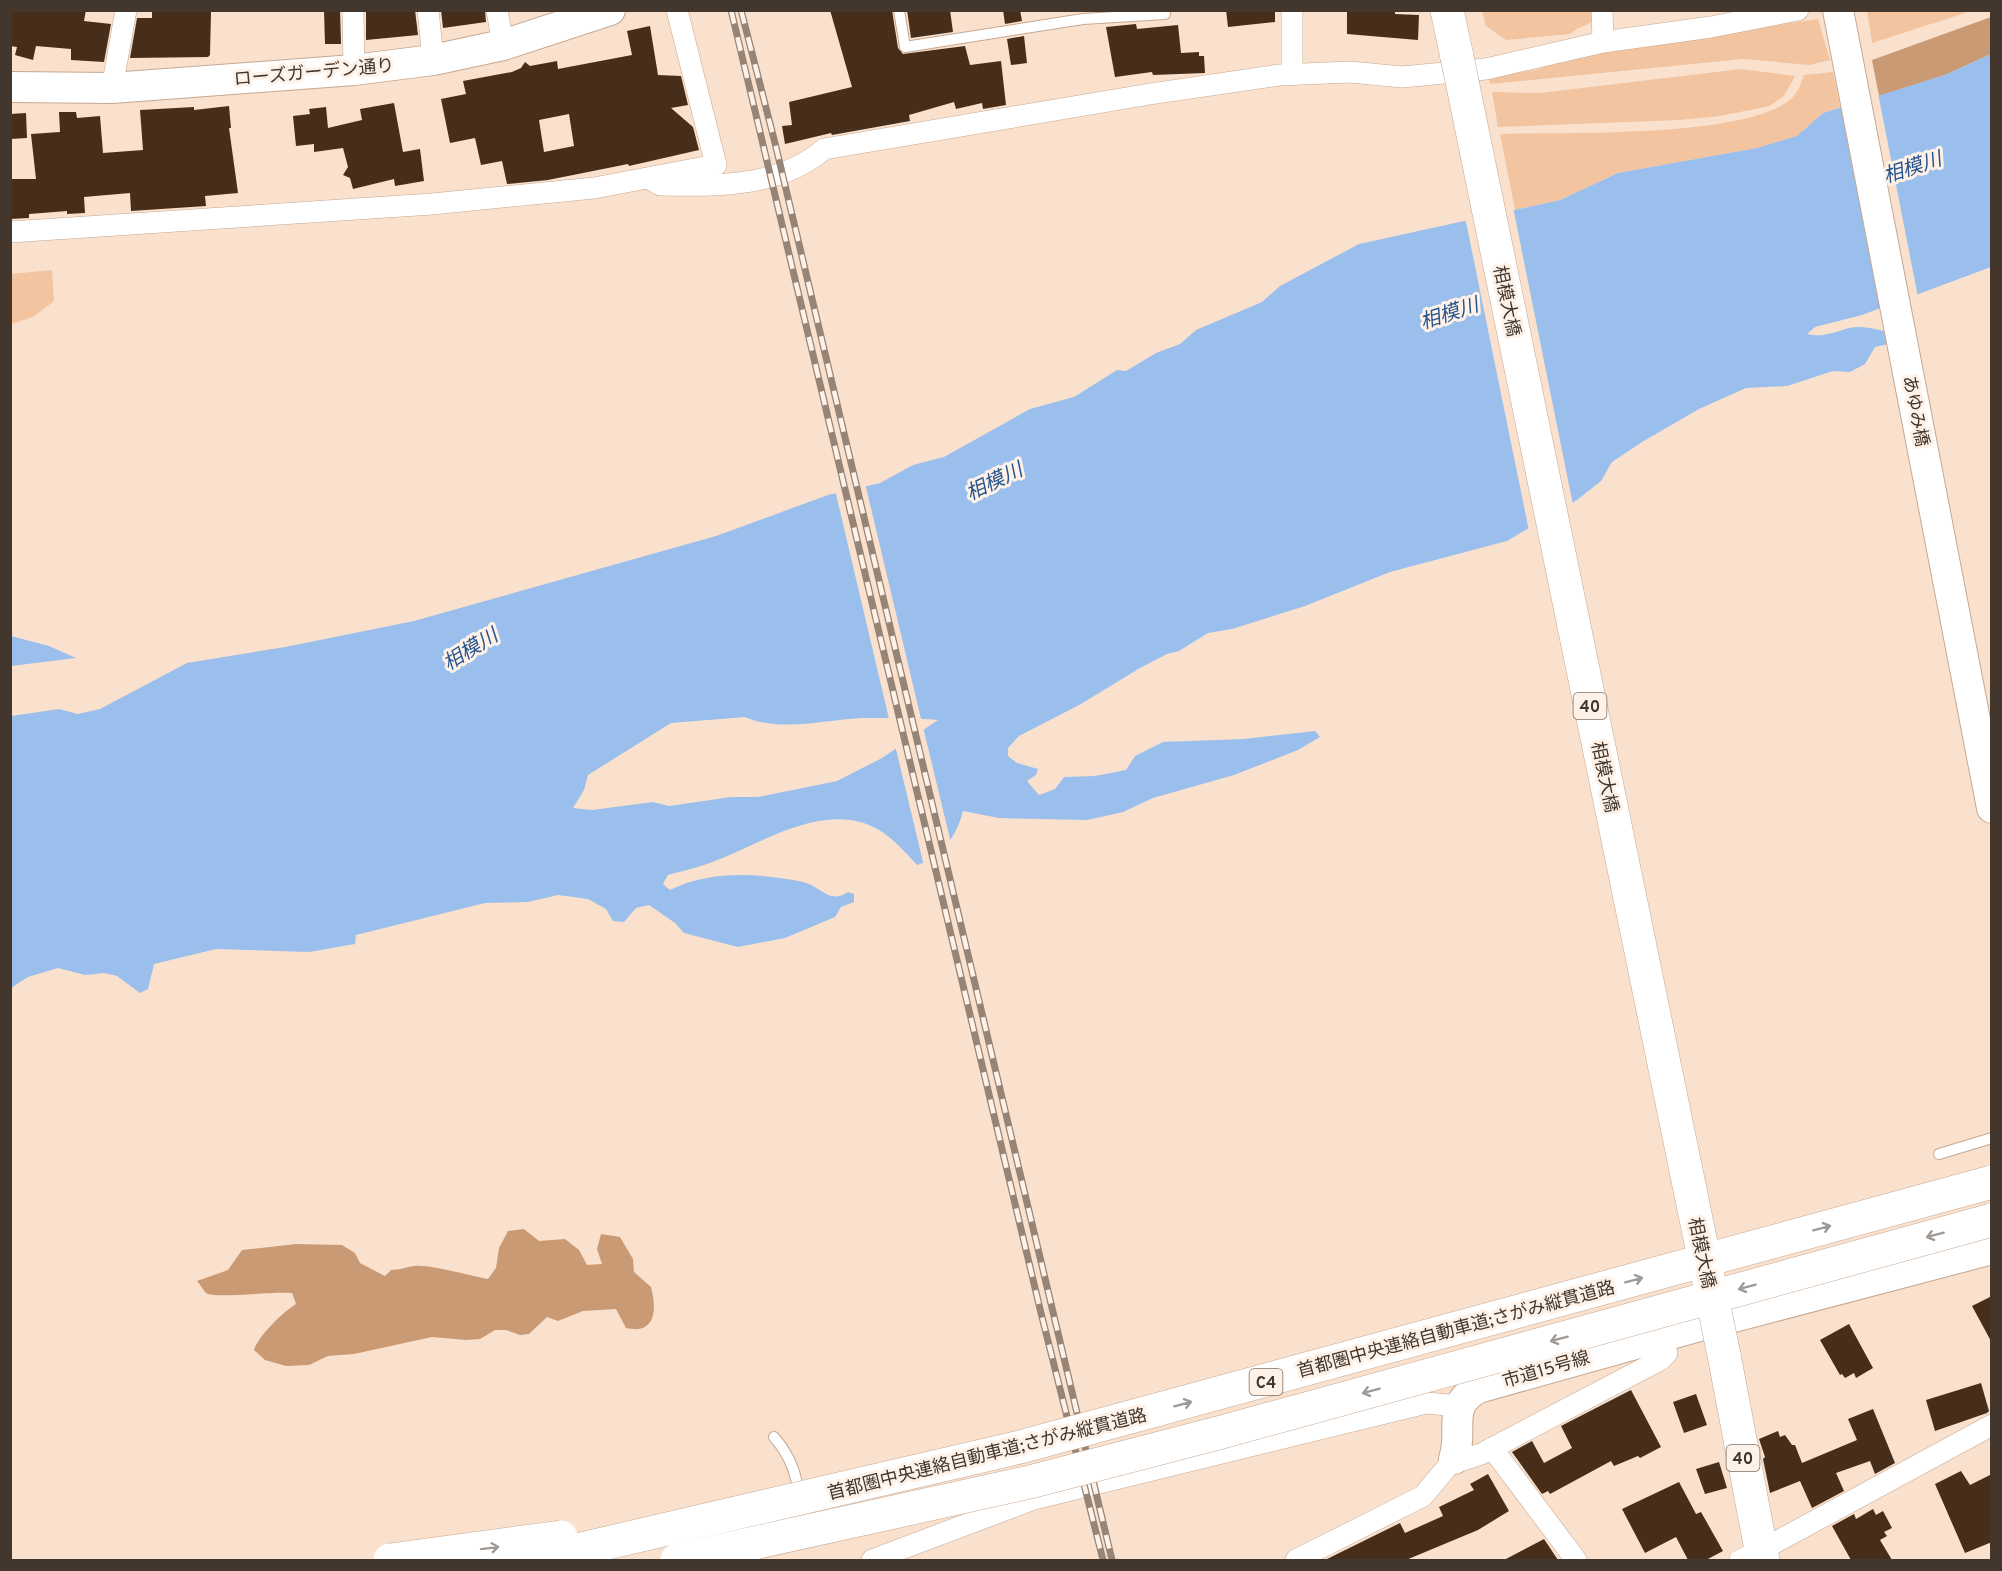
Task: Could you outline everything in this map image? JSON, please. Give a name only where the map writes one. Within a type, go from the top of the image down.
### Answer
[{"type":"main road","name":"相模大橋","points":[[1447,10],[1724,1355],[1757,1555]]},
{"type":"main road","name":"首都圏中央連絡自動車道;さがみ縦貫道路","points":[[534,1560],[1020,1447],[1992,1182]]},
{"type":"main road","name":"首都圏中央連絡自動車道;さがみ縦貫道路","points":[[677,1560],[1030,1482],[1222,1432],[1992,1220]]},
{"type":"main road","points":[[390,1560],[519,1544],[615,1528],[892,1468],[1020,1447]]},
{"type":"main road","points":[[714,1560],[841,1525]]},
{"type":"street","points":[[112,88],[126,10]]},
{"type":"street","points":[[353,10],[354,70]]},
{"type":"street","points":[[428,10],[433,60]]},
{"type":"street","points":[[497,10],[503,45]]},
{"type":"street","points":[[10,232],[432,204],[594,188],[716,165],[677,10]]},
{"type":"street","points":[[1292,10],[1292,74]]},
{"type":"street","points":[[1602,10],[1603,42]]},
{"type":"street","points":[[650,179],[660,185],[735,185],[755,182],[812,160],[824,150],[1150,94],[1292,74],[1350,72],[1402,77],[1433,75],[1533,60],[1603,42],[1711,27],[1798,10]]},
{"type":"street","name":"ローズガーデン通り","points":[[10,87],[112,88],[354,70],[433,60],[503,45],[605,11]]},
{"type":"street","name":"あゆみ橋","points":[[1838,13],[1992,808]]},
{"type":"street","name":"市道15号線","points":[[1459,1406],[1467,1395],[1478,1388],[1692,1328],[1992,1249]]},
{"type":"street","points":[[1455,1459],[1463,1460],[1492,1448],[1660,1360],[1667,1353]]},
{"type":"street","points":[[872,1560],[1034,1499],[1426,1403],[1459,1406],[1458,1448],[1455,1459],[1423,1496],[1296,1560]]},
{"type":"street","points":[[1757,1555],[1992,1425]]},
{"type":"street","points":[[1492,1448],[1576,1560]]},
{"type":"lane","points":[[899,10],[905,47],[973,34],[1100,17],[1165,14]]},
{"type":"lane","points":[[1939,1154],[1992,1138]]},
{"type":"lane","points":[[769,1552],[793,1531],[799,1515],[798,1484],[788,1453],[774,1437]]},
{"type":"shaded area","points":[[1867,10],[1971,11],[1872,43]]},
{"type":"shaded area","points":[[1482,11],[1595,11],[1595,19],[1570,34],[1506,40],[1486,26]]},
{"type":"shaded area","points":[[1991,17],[1991,54],[1945,75],[1879,96],[1872,60]]},
{"type":"shaded area","points":[[1818,19],[1830,60],[1809,65],[1743,59],[1490,84],[1489,76],[1536,70],[1583,53]]},
{"type":"shaded area","points":[[1741,69],[1795,76],[1784,96],[1770,106],[1720,116],[1680,120],[1498,127],[1492,92],[1540,93]]},
{"type":"shaded area","points":[[1833,72],[1840,107],[1823,113],[1797,136],[1757,148],[1618,173],[1560,200],[1515,210],[1500,134],[1650,131],[1730,122],[1763,114],[1787,102],[1800,87],[1804,75]]},
{"type":"shaded area","points":[[52,270],[54,301],[33,317],[11,324],[11,274]]},
{"type":"shaded area","points":[[524,1229],[539,1241],[565,1239],[579,1250],[587,1265],[602,1264],[597,1249],[601,1234],[620,1237],[633,1259],[634,1272],[651,1287],[654,1311],[649,1324],[643,1328],[626,1328],[616,1309],[583,1311],[558,1321],[547,1317],[529,1334],[520,1335],[506,1330],[495,1330],[480,1339],[432,1337],[354,1354],[328,1356],[309,1365],[286,1366],[265,1360],[254,1350],[272,1324],[296,1304],[292,1293],[211,1295],[206,1293],[197,1281],[228,1270],[242,1250],[296,1244],[342,1245],[355,1253],[360,1263],[385,1276],[391,1270],[421,1266],[488,1279],[496,1268],[499,1248],[508,1231]]},
{"type":"water","name":"相模川","points":[[1991,54],[1991,267],[1862,315],[1815,327],[1807,334],[1823,335],[1860,327],[1893,334],[1888,344],[1875,347],[1865,364],[1850,372],[1833,371],[1787,386],[1746,388],[1699,409],[1612,462],[1601,481],[1577,500],[1507,541],[1390,572],[1305,606],[1232,629],[1208,633],[1179,651],[1167,654],[1140,668],[1081,704],[1019,736],[1008,748],[1008,756],[1017,763],[1038,769],[1036,775],[1027,781],[1039,795],[1055,789],[1064,777],[1095,776],[1126,770],[1135,756],[1163,742],[1244,739],[1315,731],[1320,737],[1298,750],[1234,775],[1153,798],[1123,812],[1087,820],[999,818],[963,811],[957,829],[947,844],[934,857],[917,865],[896,843],[878,829],[853,821],[834,819],[796,827],[718,860],[668,875],[663,884],[670,890],[701,879],[752,875],[803,882],[830,896],[848,892],[854,894],[854,902],[841,907],[835,917],[785,938],[738,947],[684,933],[675,923],[649,905],[636,908],[624,922],[613,921],[606,909],[588,899],[558,895],[528,902],[485,903],[356,935],[355,944],[309,952],[216,949],[154,964],[148,989],[140,993],[117,976],[104,973],[85,975],[58,968],[28,977],[11,988],[11,716],[59,709],[78,714],[100,709],[187,663],[285,647],[414,621],[716,536],[828,495],[880,483],[913,465],[944,457],[1030,409],[1074,397],[1117,370],[1126,371],[1156,353],[1180,344],[1196,330],[1262,302],[1280,286],[1359,244],[1560,200],[1618,173],[1757,148],[1797,136],[1823,113],[1945,75]],"holes":[[[745,717],[759,722],[789,725],[864,718],[938,720],[882,758],[837,781],[758,797],[731,797],[669,806],[653,802],[592,810],[573,808],[584,790],[588,775],[671,723]]]},
{"type":"water","points":[[11,636],[49,646],[76,658],[11,666]]},
{"type":"pier","points":[[1878,93],[1918,297],[1882,310],[1840,104]]},
{"type":"pier","points":[[1513,207],[1573,505],[1529,531],[1465,217]]},
{"type":"pier","points":[[865,483],[922,723],[890,723],[835,490]]},
{"type":"pier","points":[[923,727],[951,843],[933,863],[924,866],[895,745]]},
{"type":"building","points":[[10,10],[86,10],[84,21],[111,24],[104,62],[71,60],[71,49],[36,46],[33,60],[15,55],[17,47],[10,46]]},
{"type":"building","points":[[152,10],[211,12],[210,55],[208,57],[130,58],[137,18],[152,18]]},
{"type":"building","points":[[324,10],[340,10],[341,44],[325,44]]},
{"type":"building","points":[[366,10],[415,10],[418,35],[366,40]]},
{"type":"building","points":[[441,10],[485,10],[486,22],[443,28]]},
{"type":"building","points":[[830,10],[892,10],[898,48],[903,54],[965,46],[970,65],[1001,61],[1006,105],[983,109],[982,103],[956,109],[954,102],[909,115],[910,121],[832,135],[831,133],[785,144],[782,126],[792,125],[789,102],[852,87]]},
{"type":"building","points":[[907,10],[950,10],[953,32],[911,38]]},
{"type":"building","points":[[1003,10],[1020,10],[1022,21],[1005,24]]},
{"type":"building","points":[[1226,10],[1275,10],[1275,22],[1228,27]]},
{"type":"building","points":[[1347,10],[1395,10],[1395,14],[1419,15],[1418,40],[1347,34]]},
{"type":"building","points":[[1136,24],[1137,29],[1178,25],[1181,53],[1199,52],[1199,56],[1204,56],[1205,73],[1153,75],[1152,72],[1115,77],[1106,27]]},
{"type":"building","points":[[650,26],[658,75],[681,76],[688,105],[671,108],[693,127],[699,150],[629,166],[628,164],[548,180],[507,184],[502,161],[481,165],[475,138],[450,143],[441,99],[466,94],[463,81],[512,72],[521,68],[525,62],[530,66],[557,61],[558,69],[632,55],[627,31]],"holes":[[[569,114],[574,146],[544,152],[539,120]]]},
{"type":"building","points":[[1024,36],[1027,63],[1011,65],[1007,39]]},
{"type":"building","points":[[394,103],[403,152],[420,149],[424,181],[395,186],[394,179],[353,189],[350,178],[343,175],[348,167],[343,148],[314,152],[314,144],[296,146],[293,116],[310,114],[309,109],[326,107],[328,128],[362,120],[360,109]]},
{"type":"building","points":[[229,106],[231,128],[229,128],[238,193],[205,196],[206,206],[131,211],[130,193],[84,197],[85,213],[67,214],[67,211],[29,214],[29,218],[10,219],[10,179],[36,179],[31,134],[60,132],[59,112],[76,112],[77,118],[100,116],[103,153],[143,150],[140,110],[194,107],[194,110]]},
{"type":"building","points":[[26,113],[27,138],[10,139],[10,114]]},
{"type":"building","points":[[1992,1296],[1992,1343],[1972,1306]]},
{"type":"building","points":[[1849,1324],[1873,1368],[1856,1378],[1854,1373],[1845,1378],[1842,1374],[1840,1375],[1820,1340]]},
{"type":"building","points":[[1981,1383],[1989,1411],[1935,1431],[1926,1400]]},
{"type":"building","points":[[1631,1390],[1661,1447],[1640,1458],[1638,1456],[1614,1466],[1611,1461],[1550,1494],[1548,1491],[1542,1494],[1512,1452],[1532,1441],[1544,1463],[1572,1448],[1561,1426]]},
{"type":"building","points":[[1696,1394],[1707,1425],[1684,1433],[1673,1402]]},
{"type":"building","points":[[1873,1409],[1895,1463],[1875,1474],[1870,1461],[1836,1473],[1844,1491],[1812,1508],[1800,1481],[1770,1493],[1763,1459],[1765,1457],[1759,1439],[1778,1431],[1780,1437],[1785,1435],[1792,1445],[1795,1445],[1802,1463],[1857,1440],[1848,1419]]},
{"type":"building","points":[[1719,1462],[1727,1488],[1705,1494],[1696,1469]]},
{"type":"building","points":[[1961,1471],[1970,1485],[1992,1474],[1992,1542],[1965,1553],[1935,1484]]},
{"type":"building","points":[[1488,1474],[1509,1511],[1478,1530],[1406,1560],[1325,1560],[1400,1523],[1405,1533],[1443,1516],[1439,1507],[1474,1490],[1470,1484]]},
{"type":"building","points":[[1679,1482],[1696,1514],[1701,1512],[1723,1551],[1706,1560],[1688,1560],[1676,1537],[1645,1553],[1622,1509]]},
{"type":"building","points":[[1873,1509],[1876,1515],[1883,1511],[1892,1528],[1884,1532],[1887,1536],[1880,1540],[1892,1560],[1851,1560],[1832,1526],[1854,1514],[1856,1519]]},
{"type":"building","points":[[1544,1539],[1558,1560],[1504,1560]]},
{"type":"railway","points":[[731,10],[1041,1313],[1103,1560]]},
{"type":"railway","points":[[741,10],[775,143],[1112,1560]]}]
